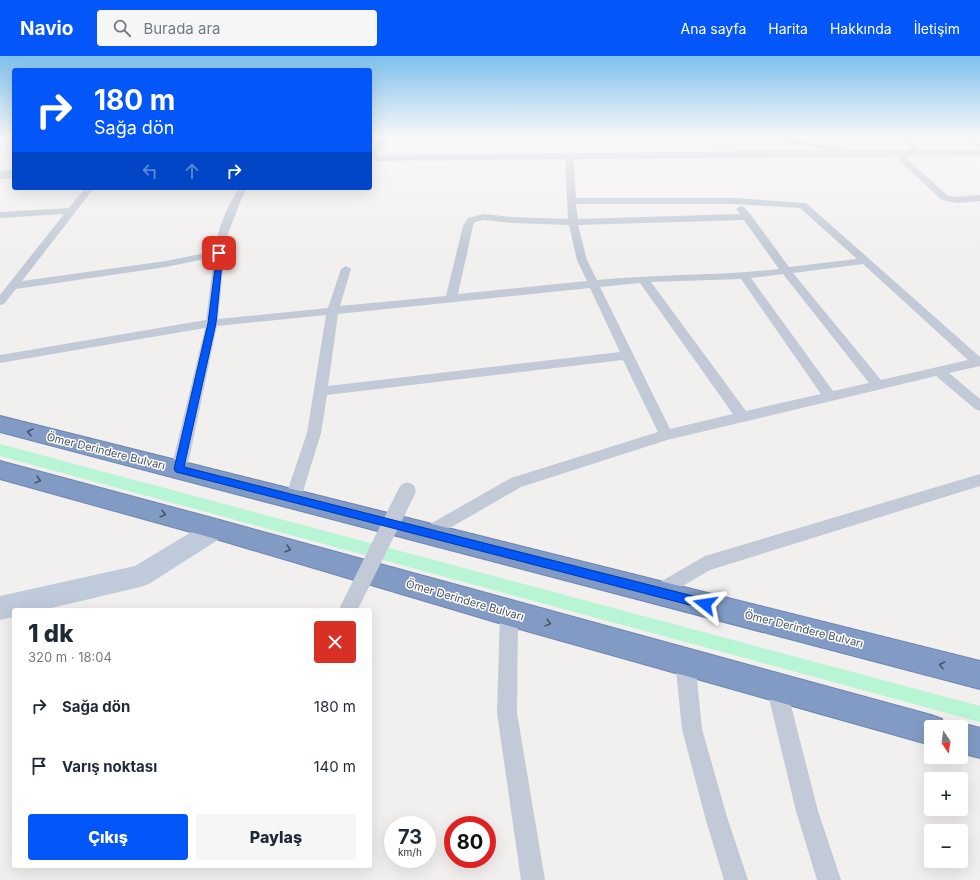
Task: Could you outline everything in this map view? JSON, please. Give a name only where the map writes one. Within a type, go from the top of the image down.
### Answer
[{"type":"highway","name":"Ömer Derindere Bulvarı","points":[[0,424],[980,675]]},
{"type":"highway","name":"Ömer Derindere Bulvarı","points":[[0,470],[216,529],[509,613],[685,660],[924,728]]},
{"type":"highway","points":[[968,740],[980,744]]},
{"type":"main road","points":[[0,608],[140,576],[216,529]]},
{"type":"street","points":[[571,176],[573,222],[582,260],[666,436]]},
{"type":"street","points":[[921,176],[945,198],[958,200],[980,198]]},
{"type":"street","points":[[0,302],[88,190]]},
{"type":"street","points":[[179,469],[212,323],[221,239],[236,200],[242,190]]},
{"type":"street","points":[[572,201],[734,201],[804,204],[979,362]]},
{"type":"street","points":[[734,201],[748,217],[786,271],[878,386]]},
{"type":"street","points":[[0,215],[71,212]]},
{"type":"street","points":[[451,299],[468,226],[471,220],[484,217],[512,220],[573,222],[748,217]]},
{"type":"street","points":[[12,286],[166,264],[219,253]]},
{"type":"street","points":[[0,359],[212,323],[643,279],[744,276],[866,261]]},
{"type":"street","points":[[293,498],[314,433],[333,310],[346,269]]},
{"type":"street","points":[[744,276],[830,397]]},
{"type":"street","points":[[643,279],[743,417]]},
{"type":"street","points":[[321,391],[627,355]]},
{"type":"street","points":[[428,533],[516,482],[666,436],[979,362]]},
{"type":"street","points":[[940,372],[980,406]]},
{"type":"street","points":[[659,592],[706,564],[980,480]]},
{"type":"street","points":[[349,608],[407,491]]},
{"type":"street","points":[[509,613],[507,713],[533,880]]},
{"type":"street","points":[[685,660],[692,729],[716,817],[736,880]]},
{"type":"street","points":[[776,686],[807,811],[829,880]]},
{"type":"green space","points":[[0,444],[980,706],[980,722],[0,456]]},
{"type":"route","points":[[219,253],[212,323],[179,469],[705,604]]}]
